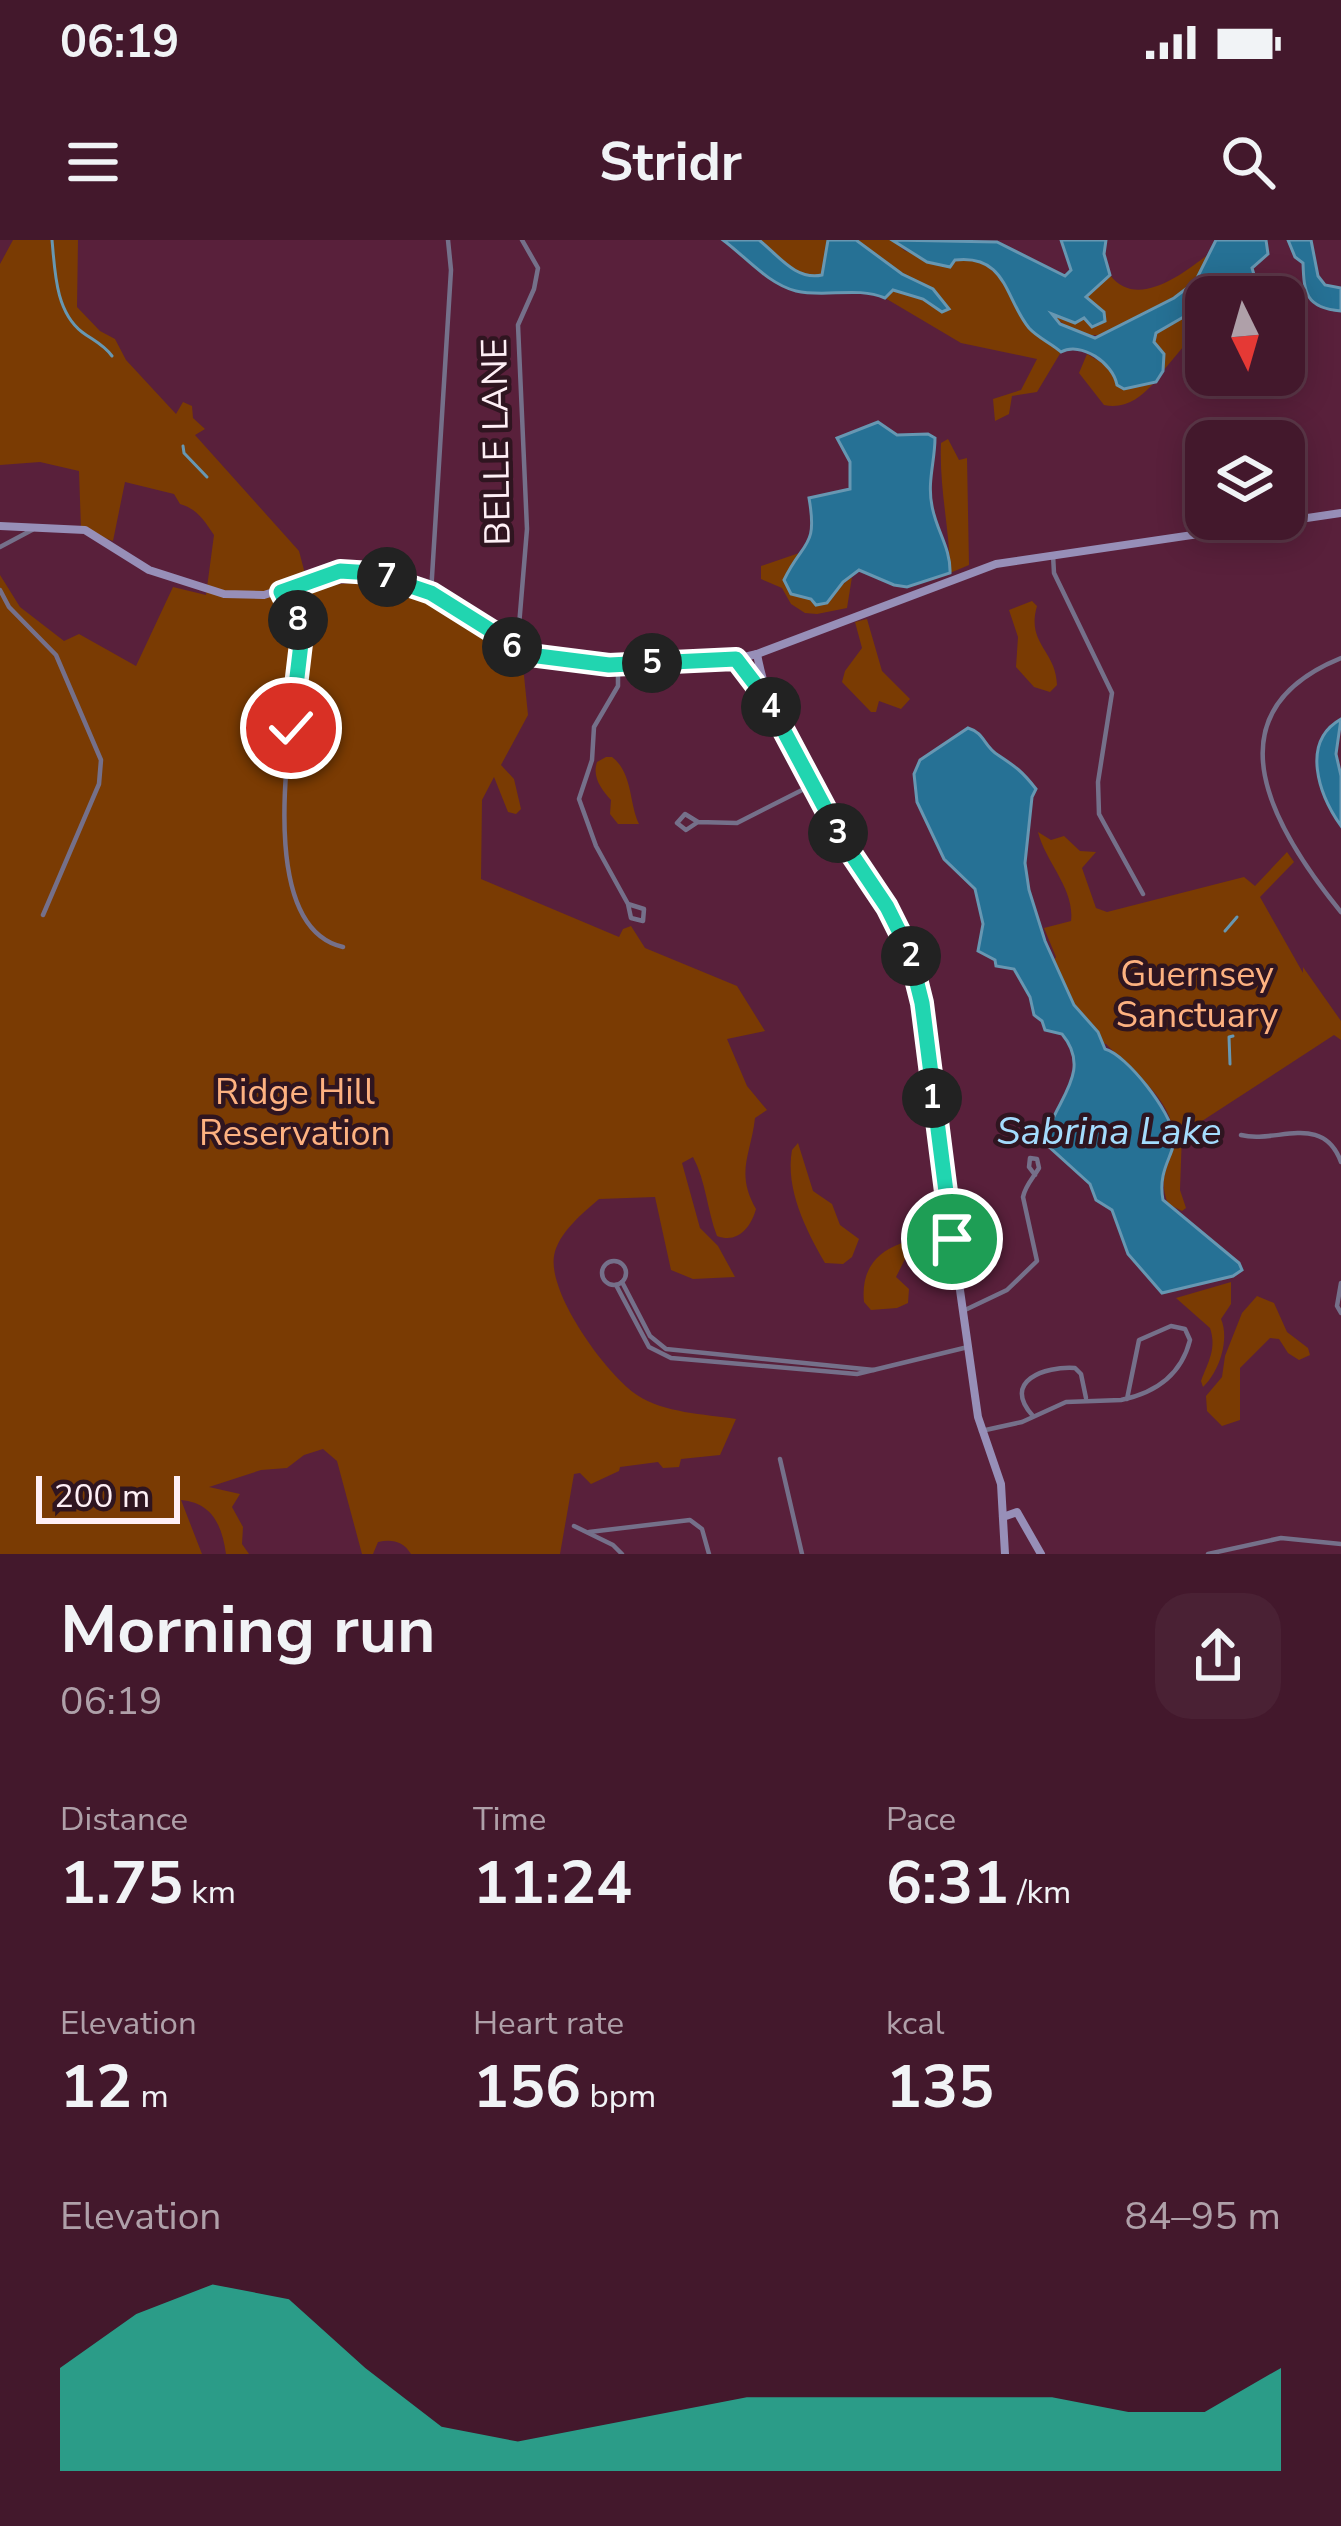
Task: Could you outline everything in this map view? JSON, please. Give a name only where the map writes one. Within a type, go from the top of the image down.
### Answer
[{"type":"street","points":[[431,593],[451,270],[448,240]]},
{"type":"street","name":"BELLE LANE","points":[[517,650],[527,529],[518,326],[538,268],[522,240]]},
{"type":"street","points":[[0,526],[85,530],[149,570],[224,594],[281,592],[324,575],[352,570],[372,573],[431,593],[517,650],[550,659],[618,664],[736,659],[963,574],[1053,555],[1341,513]]},
{"type":"street","points":[[0,544],[40,527]]},
{"type":"street","points":[[1053,555],[1054,573],[1112,693],[1098,782],[1099,814],[1143,894]]},
{"type":"street","points":[[0,590],[9,607],[56,655],[101,760],[99,784],[44,915]]},
{"type":"street","points":[[281,592],[297,618],[303,643],[286,779],[289,875],[299,911],[314,935],[343,947]]},
{"type":"street","points":[[757,654],[768,701]]},
{"type":"street","points":[[1341,658],[1311,671],[1286,692],[1269,722],[1261,766],[1277,820],[1309,873],[1341,912]]},
{"type":"street","points":[[736,659],[768,701],[842,840],[901,930],[914,966],[981,1431],[1001,1484],[1005,1554]]},
{"type":"street","points":[[618,664],[618,686],[594,728],[592,760],[579,799],[596,846],[628,904]]},
{"type":"street","points":[[698,822],[737,823],[812,785]]},
{"type":"street","points":[[1240,1135],[1250,1138],[1304,1130],[1330,1143],[1341,1162]]},
{"type":"street","points":[[962,1311],[1007,1290],[1036,1261],[1023,1197],[1035,1175]]},
{"type":"street","points":[[1341,1283],[1336,1306],[1341,1313]]},
{"type":"street","points":[[619,1284],[641,1335],[662,1355],[856,1374],[968,1347]]},
{"type":"street","points":[[981,1431],[1025,1421],[1060,1404],[1127,1399],[1156,1388],[1178,1369],[1190,1344],[1185,1328],[1171,1326],[1139,1340],[1127,1399]]},
{"type":"street","points":[[1025,1421],[1025,1381],[1054,1369],[1078,1370],[1086,1399]]},
{"type":"street","points":[[1027,1410],[1033,1416]]},
{"type":"street","points":[[780,1459],[802,1554]]},
{"type":"street","points":[[1003,1517],[1017,1512],[1041,1554]]},
{"type":"street","points":[[589,1532],[690,1520],[702,1529],[710,1554]]},
{"type":"street","points":[[574,1526],[622,1554]]},
{"type":"street","points":[[1208,1554],[1281,1538],[1341,1544]]},
{"type":"green space","name":"Ridge Hill Reservation","points":[[13,240],[78,240],[77,307],[115,339],[126,360],[176,414],[183,402],[192,406],[193,418],[205,429],[195,435],[299,551],[309,589],[375,584],[400,589],[446,610],[522,656],[528,715],[501,765],[514,779],[521,809],[516,814],[508,812],[494,777],[482,800],[481,879],[619,937],[631,926],[645,948],[737,986],[765,1031],[727,1039],[747,1086],[767,1110],[755,1118],[745,1174],[756,1209],[742,1232],[731,1238],[717,1236],[693,1157],[682,1163],[700,1228],[718,1246],[735,1277],[693,1279],[671,1270],[655,1197],[599,1199],[572,1224],[556,1248],[555,1272],[569,1311],[624,1385],[659,1406],[736,1419],[720,1455],[681,1459],[679,1467],[663,1468],[658,1462],[620,1467],[591,1484],[580,1473],[574,1474],[560,1554],[411,1554],[401,1544],[388,1541],[378,1542],[373,1554],[362,1554],[337,1461],[323,1449],[287,1468],[261,1470],[209,1487],[240,1494],[232,1507],[249,1554],[226,1554],[214,1518],[201,1506],[181,1500],[202,1554],[0,1554],[0,575],[20,607],[64,641],[79,634],[136,666],[173,587],[206,595],[214,535],[174,494],[125,482],[113,541],[81,529],[79,471],[40,462],[0,465],[0,264]]},
{"type":"green space","points":[[759,240],[828,240],[825,270],[817,277],[799,274]]},
{"type":"green space","points":[[856,240],[892,240],[905,251],[952,262],[959,258],[981,262],[1004,280],[1022,317],[1040,338],[1061,352],[1037,392],[1012,396],[1009,414],[995,421],[993,399],[1021,390],[1037,359],[961,343],[885,298],[893,290],[949,309],[933,289],[902,274]]},
{"type":"green space","points":[[1210,253],[1198,276],[1185,276],[1185,290],[1175,298],[1103,335],[1081,335],[1053,317],[1054,312],[1070,321],[1084,319],[1090,325],[1100,308],[1086,297],[1110,275],[1134,289],[1174,278]]},
{"type":"green space","points":[[1185,316],[1185,345],[1163,371],[1164,358],[1154,342],[1156,333]]},
{"type":"green space","points":[[1087,354],[1132,388],[1153,384],[1131,402],[1104,405],[1079,373]]},
{"type":"green space","points":[[948,439],[959,460],[967,458],[969,565],[950,573],[941,460],[941,443]]},
{"type":"green space","points":[[805,551],[788,571],[816,605],[852,577],[847,608],[805,613],[791,604],[782,588],[761,579],[761,566]]},
{"type":"green space","points":[[1032,601],[1037,606],[1035,629],[1055,673],[1057,685],[1050,692],[1034,687],[1016,667],[1018,637],[1009,610]]},
{"type":"green space","points":[[867,619],[882,671],[910,699],[901,709],[879,701],[876,712],[871,712],[842,682],[862,648],[855,622]]},
{"type":"green space","points":[[612,757],[624,771],[639,824],[618,824],[610,814],[611,800],[596,773],[597,762]]},
{"type":"green space","name":"Guernsey Sanctuary","points":[[1038,832],[1051,840],[1064,836],[1080,851],[1096,852],[1082,868],[1096,908],[1107,912],[1244,877],[1255,886],[1287,852],[1294,862],[1260,897],[1303,973],[1303,967],[1341,1021],[1341,1040],[1334,1035],[1182,1134],[1180,1190],[1186,1208],[1182,1211],[1168,1204],[1164,1189],[1173,1132],[1163,1104],[1141,1077],[1098,1042],[1071,1003],[1053,962],[1056,957],[1044,928],[1071,921],[1071,909]]},
{"type":"green space","points":[[798,1143],[813,1191],[832,1204],[840,1225],[859,1239],[852,1257],[843,1264],[825,1263],[799,1209],[791,1165]]},
{"type":"green space","points":[[902,1243],[907,1255],[896,1277],[909,1289],[908,1303],[871,1310],[864,1302],[867,1273],[884,1252]]},
{"type":"green space","points":[[1231,1282],[1231,1304],[1221,1319],[1221,1355],[1203,1387],[1212,1349],[1210,1328],[1176,1298]]},
{"type":"green space","points":[[1257,1296],[1274,1303],[1287,1332],[1310,1355],[1299,1360],[1279,1339],[1270,1338],[1240,1368],[1240,1420],[1222,1426],[1207,1411],[1206,1396],[1222,1377],[1242,1313]]},
{"type":"water","points":[[723,240],[759,240],[788,265],[813,276],[822,275],[828,240],[856,240],[902,274],[933,289],[949,309],[942,312],[923,299],[893,290],[885,298],[796,291],[767,276]]},
{"type":"water","points":[[892,240],[997,242],[1065,276],[1071,270],[1061,240],[1106,240],[1110,275],[1086,297],[1104,312],[1105,321],[1092,327],[1084,318],[1075,323],[1052,314],[1060,324],[1095,338],[1185,290],[1185,316],[1156,333],[1154,342],[1164,354],[1163,371],[1156,382],[1124,389],[1095,356],[1078,349],[1061,352],[1033,332],[995,271],[985,264],[955,260],[950,267],[927,262]]},
{"type":"water","points":[[1216,240],[1266,240],[1268,254],[1252,268],[1254,276],[1198,276]]},
{"type":"water","points":[[1288,240],[1311,240],[1318,276],[1325,285],[1341,288],[1341,311],[1313,302],[1303,263]]},
{"type":"water","points":[[878,422],[897,435],[935,438],[931,497],[950,573],[907,587],[859,570],[827,603],[816,605],[791,594],[784,580],[810,536],[809,498],[850,489],[850,462],[837,438]]},
{"type":"water","points":[[1341,719],[1336,754],[1341,826],[1321,785],[1317,755],[1328,729]]},
{"type":"water","name":"Sabrina Lake","points":[[968,728],[1036,789],[1025,863],[1045,941],[1074,1005],[1098,1032],[1105,1049],[1147,1086],[1171,1126],[1174,1143],[1162,1179],[1163,1200],[1239,1263],[1242,1270],[1233,1276],[1162,1293],[1128,1254],[1112,1210],[1096,1200],[1090,1184],[1046,1144],[1072,1077],[1071,1049],[1062,1034],[1045,1030],[1034,1015],[1014,969],[996,966],[995,960],[978,951],[983,924],[975,889],[944,859],[917,802],[914,774],[920,760]]},
{"type":"waterway","points":[[52,240],[66,313],[112,356]]},
{"type":"waterway","points":[[183,446],[207,477]]},
{"type":"waterway","points":[[1225,931],[1237,917]]},
{"type":"waterway","points":[[1230,1064],[1229,1037],[1233,1036]]},
{"type":"route","points":[[291,728],[303,643],[297,618],[281,592],[340,571],[372,573],[431,593],[530,655],[609,665],[736,659],[768,701],[842,840],[901,930],[909,951],[922,1003],[952,1239]]}]
